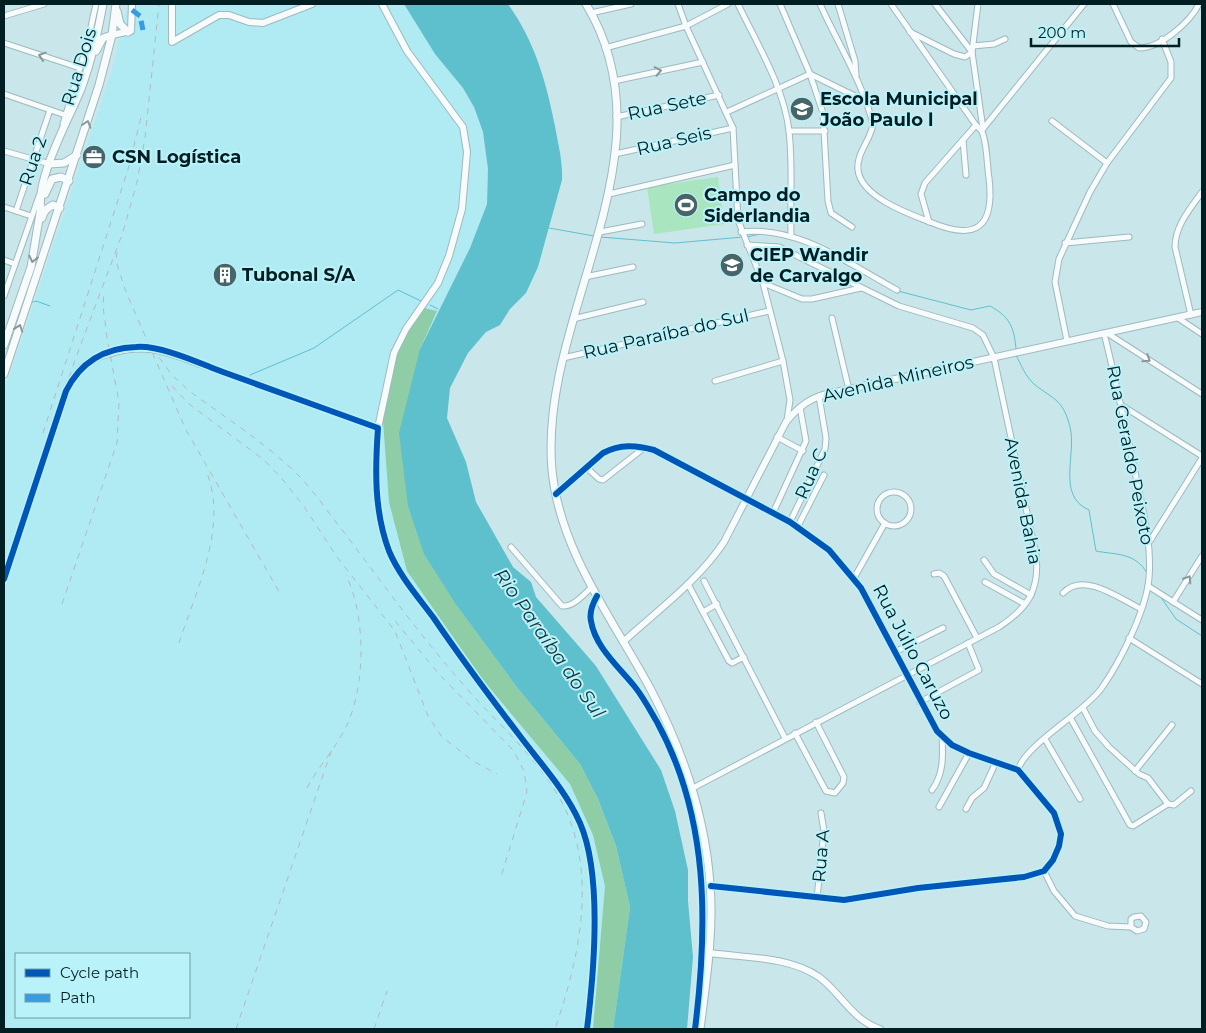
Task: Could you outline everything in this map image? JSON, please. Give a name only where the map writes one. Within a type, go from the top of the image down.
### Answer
[{"type":"main road","points":[[74,103],[90,62],[103,4]]},
{"type":"main road","points":[[116,4],[117,19],[130,32]]},
{"type":"main road","points":[[4,374],[77,155],[112,35],[116,4]]},
{"type":"main road","points":[[586,4],[605,48],[614,81],[616,117],[615,154],[609,194],[600,232],[573,319],[552,410],[552,461],[556,494],[566,533],[592,587],[650,689],[674,736],[693,788],[704,839],[711,886],[710,953],[700,1029]]},
{"type":"main road","points":[[41,211],[39,202],[41,191],[62,130],[101,41],[112,35]]},
{"type":"main road","points":[[50,164],[64,163],[77,155]]},
{"type":"main road","points":[[4,345],[30,270],[41,211],[52,179],[61,178],[68,181]]},
{"type":"main road","points":[[39,226],[44,211],[53,205],[60,208]]},
{"type":"street","points":[[4,16],[44,4]]},
{"type":"street","name":"Rua Dois","points":[[62,130],[96,4]]},
{"type":"street","points":[[112,35],[130,32],[132,4]]},
{"type":"street","points":[[172,4],[172,42],[219,15],[229,15],[249,22],[263,23],[312,4]]},
{"type":"street","points":[[382,4],[407,52],[463,127],[467,152],[462,208],[449,256],[438,283],[406,329],[394,353],[378,428],[375,479],[379,515],[390,552],[405,578],[490,697],[569,801],[581,824],[588,851],[592,882],[593,957],[587,1029]]},
{"type":"street","points":[[591,13],[631,4]]},
{"type":"street","points":[[678,4],[686,26],[727,112],[732,128],[736,208],[742,234],[763,283],[782,361],[790,400],[786,422]]},
{"type":"street","points":[[605,48],[686,26],[728,4]]},
{"type":"street","points":[[738,4],[778,89],[789,131],[791,235]]},
{"type":"street","points":[[780,4],[818,96],[825,131],[828,201],[831,213],[852,228]]},
{"type":"street","points":[[820,4],[848,64],[856,74]]},
{"type":"street","points":[[838,4],[855,61],[856,74],[873,124],[859,156],[858,170],[860,178],[877,197],[945,229],[964,232],[971,231],[988,215],[990,192],[972,49],[978,4]]},
{"type":"street","points":[[890,4],[976,125],[982,130]]},
{"type":"street","points":[[935,4],[972,49]]},
{"type":"street","points":[[982,130],[1084,4]]},
{"type":"street","points":[[1113,4],[1135,46],[1144,48],[1186,24],[1199,4]]},
{"type":"street","points":[[909,32],[964,57],[972,49],[1005,40]]},
{"type":"street","points":[[1067,341],[1055,282],[1055,272],[1065,244],[1106,162],[1171,78],[1171,62],[1162,39]]},
{"type":"street","points":[[4,43],[80,68]]},
{"type":"street","points":[[614,81],[703,62]]},
{"type":"street","points":[[727,112],[810,74]]},
{"type":"street","points":[[810,74],[865,102]]},
{"type":"street","points":[[4,94],[65,115]]},
{"type":"street","name":"Rua Sete","points":[[616,117],[719,95]]},
{"type":"street","name":"Rua 2","points":[[16,211],[50,110]]},
{"type":"street","points":[[1052,121],[1106,162]]},
{"type":"street","points":[[929,222],[922,188],[976,125]]},
{"type":"street","name":"Rua Seis","points":[[615,154],[732,128]]},
{"type":"street","points":[[789,131],[825,131]]},
{"type":"street","points":[[963,140],[966,175]]},
{"type":"street","points":[[4,150],[50,164]]},
{"type":"street","points":[[609,194],[735,165]]},
{"type":"street","points":[[4,296],[41,191]]},
{"type":"street","points":[[1191,315],[1175,238],[1183,220],[1202,192]]},
{"type":"street","points":[[4,207],[31,216]]},
{"type":"street","points":[[600,232],[642,224]]},
{"type":"street","points":[[742,234],[766,230],[791,235],[897,290]]},
{"type":"street","points":[[1065,244],[1129,237]]},
{"type":"street","name":"Avenida Bahia","points":[[693,788],[1013,618],[1031,596],[1037,572],[1036,555],[994,358],[983,335],[978,330],[918,312],[862,288],[779,247],[747,245]]},
{"type":"street","points":[[4,260],[15,264]]},
{"type":"street","points":[[585,277],[633,267]]},
{"type":"street","points":[[763,283],[802,299],[812,299],[862,288]]},
{"type":"street","points":[[573,319],[643,302]]},
{"type":"street","name":"Rua Paraíba do Sul","points":[[563,358],[769,311]]},
{"type":"street","name":"Avenida Mineiros","points":[[623,642],[688,584],[714,557],[786,422],[800,407],[819,396],[1202,312]]},
{"type":"street","points":[[832,318],[849,390]]},
{"type":"street","points":[[1178,318],[1202,334]]},
{"type":"street","points":[[1105,333],[1202,394]]},
{"type":"street","name":"Rua Geraldo Peixoto","points":[[1018,770],[1028,754],[1071,719],[1101,689],[1129,638],[1148,586],[1150,541],[1105,333]]},
{"type":"street","points":[[4,579],[66,391],[85,364],[96,357],[129,348],[149,348],[206,366],[378,428]]},
{"type":"street","points":[[715,381],[782,361]]},
{"type":"street","name":"Rua C","points":[[790,522],[825,449],[826,438],[819,396]]},
{"type":"street","points":[[1122,405],[1202,457],[1150,541]]},
{"type":"street","points":[[773,513],[803,451],[806,434],[800,407]]},
{"type":"street","points":[[777,437],[803,451]]},
{"type":"street","points":[[587,468],[599,480],[602,480],[645,447]]},
{"type":"street","name":"Rua Júlio Caruzo","points":[[556,494],[612,448],[645,447],[659,452],[798,526],[829,550],[862,588],[920,702],[942,736],[969,753],[1018,770],[1054,812],[1059,822],[1061,834],[1059,846],[1053,860],[1044,871]]},
{"type":"street","points":[[798,526],[824,475]]},
{"type":"street","points":[[892,492],[905,496],[910,509],[909,516],[898,525],[885,523],[877,512],[880,498],[892,492]]},
{"type":"street","points":[[854,578],[885,523]]},
{"type":"street","points":[[511,548],[562,606],[574,603],[592,587]]},
{"type":"street","points":[[1173,602],[1202,556]]},
{"type":"street","points":[[984,560],[994,574],[1031,596]]},
{"type":"street","points":[[934,574],[939,573],[944,576],[977,638]]},
{"type":"street","points":[[704,581],[785,738]]},
{"type":"street","points":[[985,582],[1025,604]]},
{"type":"street","points":[[1063,593],[1072,585],[1083,583],[1141,609]]},
{"type":"street","points":[[688,584],[729,661],[732,663],[744,657]]},
{"type":"street","points":[[1148,586],[1202,620]]},
{"type":"street","points":[[703,612],[717,604]]},
{"type":"street","points":[[895,652],[943,628]]},
{"type":"street","points":[[1129,638],[1202,684]]},
{"type":"street","points":[[920,702],[979,670],[980,667],[968,643]]},
{"type":"street","points":[[1083,708],[1095,731],[1135,771],[1152,782],[1168,804]]},
{"type":"street","points":[[1071,719],[1130,825],[1133,826],[1168,804],[1174,805],[1191,791]]},
{"type":"street","points":[[795,733],[826,791],[834,793],[840,789],[844,777],[816,722]]},
{"type":"street","points":[[1135,771],[1172,725]]},
{"type":"street","points":[[932,790],[937,784],[943,764],[942,736]]},
{"type":"street","points":[[1046,739],[1080,798]]},
{"type":"street","points":[[939,807],[969,753]]},
{"type":"street","points":[[966,808],[972,798],[984,788],[996,762]]},
{"type":"street","name":"Rua A","points":[[816,898],[824,830],[821,813]]},
{"type":"street","points":[[711,886],[844,900],[918,888],[1024,877],[1044,871],[1054,891],[1075,916],[1108,926],[1131,927]]},
{"type":"street","points":[[710,953],[789,963],[806,969],[828,984],[857,1016],[880,1029]]},
{"type":"shaded area","points":[[128,4],[404,4],[435,54],[463,88],[474,107],[483,132],[488,169],[487,204],[470,247],[420,349],[399,433],[616,846],[613,1029],[4,1029],[4,392],[111,73]]},
{"type":"green space","name":"Campo do Siderlandia","points":[[718,177],[724,224],[654,234],[647,187]]},
{"type":"green space","points":[[424,308],[437,311],[420,349],[457,606],[516,686],[580,764],[598,799],[616,846],[630,907],[613,1029],[593,1029],[605,886],[593,835],[570,784],[483,680],[407,571],[389,502],[383,421],[397,355],[409,330]]},
{"type":"water","name":"Rio Paraíba do Sul","points":[[404,4],[508,4],[532,47],[548,93],[560,153],[562,180],[538,267],[526,293],[510,309],[500,325],[486,332],[468,353],[450,388],[447,418],[466,462],[476,502],[513,567],[531,582],[536,597],[596,666],[661,770],[675,811],[688,870],[688,901],[693,957],[687,1029],[613,1029],[630,907],[616,846],[598,799],[580,764],[516,686],[457,606],[424,554],[408,506],[399,433],[420,349],[470,248],[487,204],[488,169],[483,132],[474,107],[463,88],[435,54]]},
{"type":"waterway","points":[[549,228],[594,236]]},
{"type":"waterway","points":[[747,237],[760,234]]},
{"type":"waterway","points":[[600,237],[675,243],[743,237]]},
{"type":"waterway","points":[[814,248],[859,271]]},
{"type":"waterway","points":[[250,375],[314,348],[398,290],[421,301]]},
{"type":"waterway","points":[[898,291],[971,310],[990,306],[1002,314],[1010,323],[1016,349]]},
{"type":"waterway","points":[[30,303],[36,301],[50,306]]},
{"type":"waterway","points":[[430,305],[438,309]]},
{"type":"waterway","points":[[1016,355],[1031,381],[1061,405],[1067,418],[1071,437],[1070,484],[1073,495],[1079,503],[1089,510],[1096,551],[1131,558],[1137,561],[1147,573]]},
{"type":"waterway","points":[[1160,596],[1176,619],[1202,636]]},
{"type":"railway","points":[[4,571],[75,360],[123,232],[137,182],[145,138],[159,4]]},
{"type":"railway","points":[[43,433],[129,166],[142,113]]},
{"type":"railway","points":[[117,252],[116,261],[126,292],[186,430],[281,595]]},
{"type":"railway","points":[[62,604],[117,443],[119,402],[107,338],[103,306],[104,291]]},
{"type":"railway","points":[[152,348],[172,375],[188,390],[268,448],[300,477],[427,641],[471,694],[537,765],[563,804],[572,826],[578,851],[582,877],[582,902],[576,954],[555,1029]]},
{"type":"railway","points":[[172,386],[189,404],[264,460],[284,481],[305,508],[337,557],[395,631],[428,716],[442,737],[473,761],[497,774]]},
{"type":"railway","points":[[179,643],[201,580],[212,537],[213,494],[207,473]]},
{"type":"railway","points":[[307,788],[346,727],[353,710],[357,692],[360,672],[360,630],[353,592],[346,575]]},
{"type":"railway","points":[[395,621],[439,674],[513,750],[524,771],[527,792],[500,880]]},
{"type":"railway","points":[[236,1029],[333,746]]},
{"type":"railway","points":[[374,1029],[387,991]]},
{"type":"marked path","points":[[132,10],[140,16],[143,30]]},
{"type":"cycle path","points":[[4,579],[66,391],[78,372],[103,354],[124,348],[146,347],[157,349],[378,428],[376,459],[378,506],[384,536],[393,560],[409,586],[568,800],[580,823],[592,870],[595,924],[587,1029]]},
{"type":"cycle path","points":[[556,494],[603,453],[628,446],[641,447],[654,450],[790,522],[829,550],[861,588],[937,731],[952,745],[1018,770],[1054,813],[1061,834],[1059,846],[1053,860],[1044,871],[1024,877],[918,888],[844,900],[711,886]]},
{"type":"cycle path","points":[[597,596],[591,614],[593,630],[597,639],[608,656],[638,691],[657,722],[674,758],[687,795],[695,833],[702,911],[702,950],[695,1029]]},
{"type":"place","name":"Escola Municipal João Paulo l","points":[[802,109]]},
{"type":"place","name":"CSN Logística","points":[[94,157]]},
{"type":"place","name":"Campo do Siderlandia","points":[[686,205]]},
{"type":"place","name":"CIEP Wandir de Carvalgo","points":[[732,265]]},
{"type":"place","name":"Tubonal S/A","points":[[225,275]]}]
